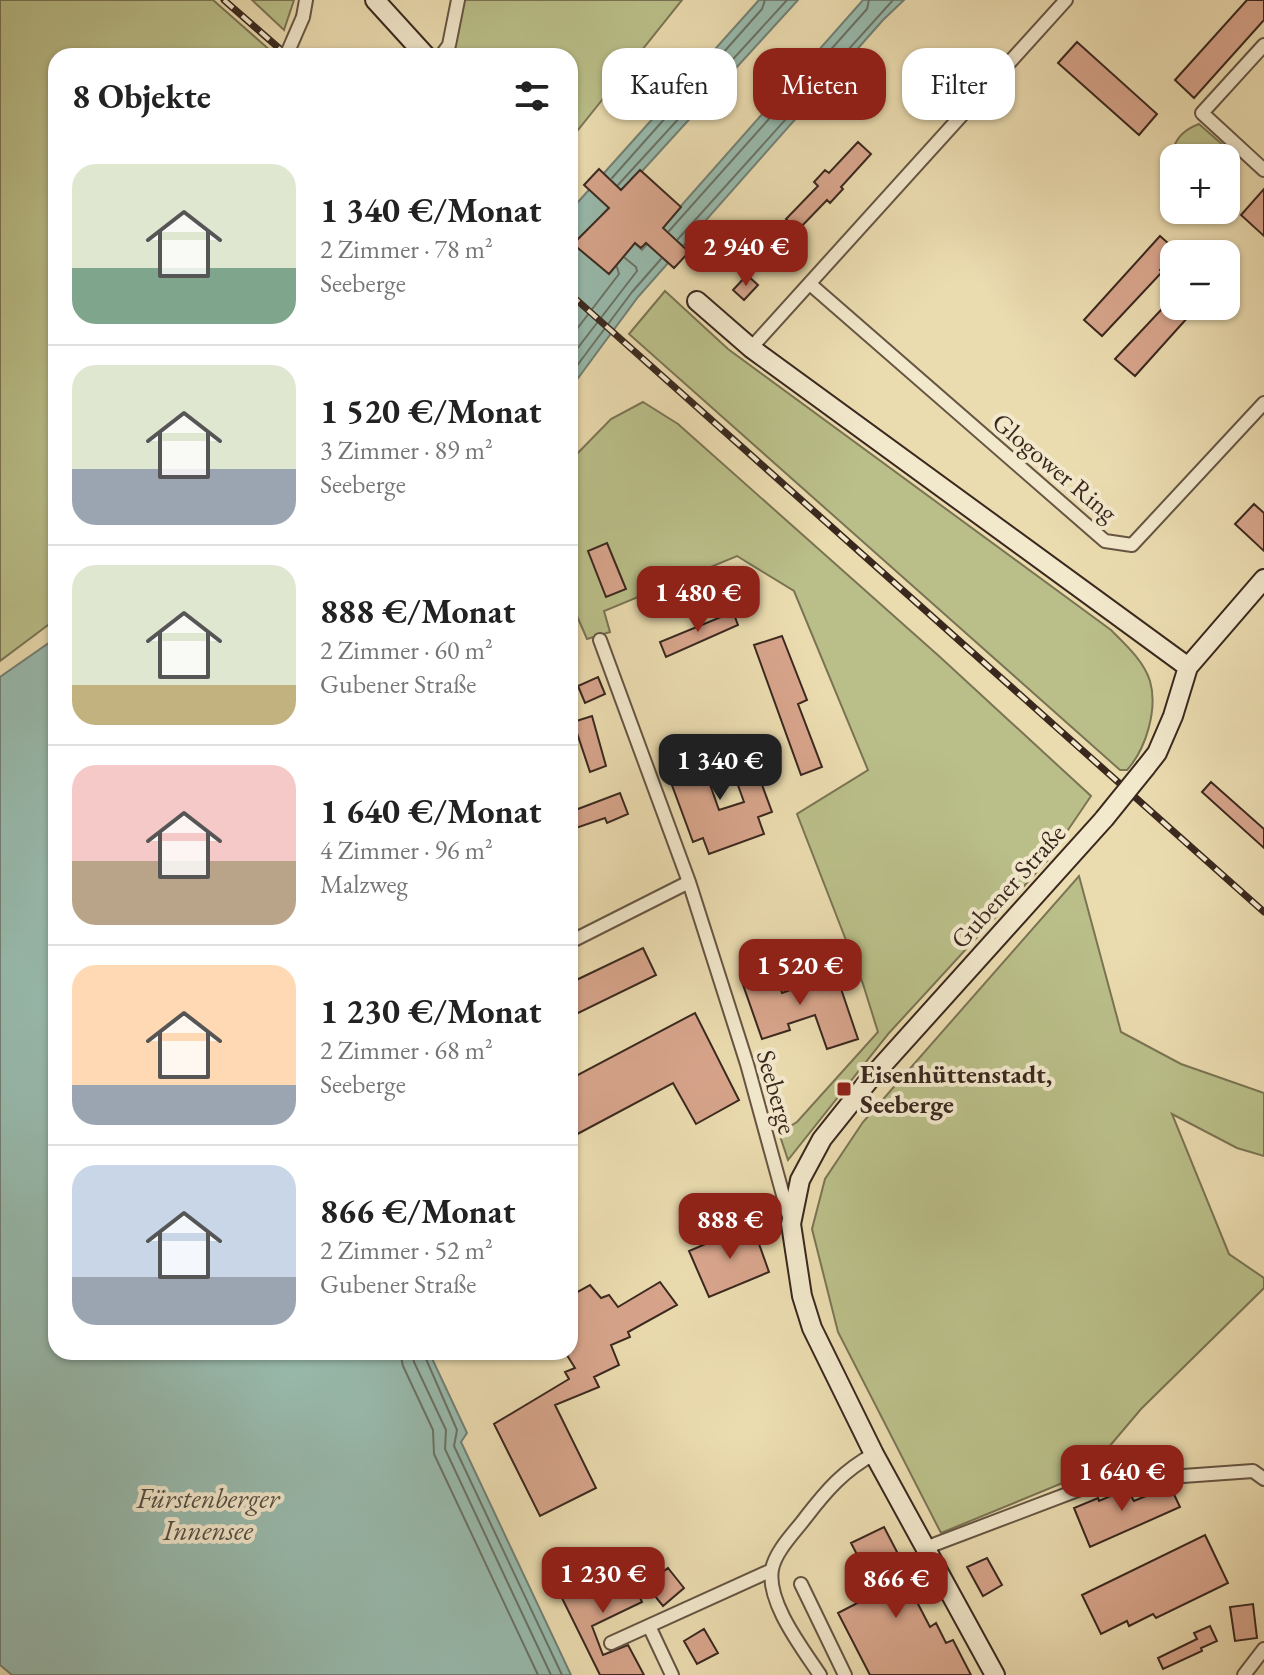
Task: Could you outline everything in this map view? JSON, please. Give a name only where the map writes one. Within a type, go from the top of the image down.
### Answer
[{"type":"main road","points":[[375,0],[419,48]]},
{"type":"main road","points":[[697,301],[751,348],[1188,667],[1264,579]]},
{"type":"main road","name":"Gubener Straße","points":[[995,1675],[874,1454],[812,1328],[802,1296],[791,1224],[800,1180],[822,1139],[870,1079],[1104,819],[1157,753],[1173,716],[1188,667]]},
{"type":"street","points":[[289,48],[303,17],[306,0]]},
{"type":"street","points":[[447,48],[458,0]]},
{"type":"street","points":[[751,348],[1066,0]]},
{"type":"street","points":[[1264,45],[1202,113],[1264,170]]},
{"type":"street","name":"Glogower Ring","points":[[810,284],[1105,541],[1132,545],[1264,403]]},
{"type":"street","name":"Seeberge","points":[[600,640],[689,882],[747,1064],[791,1224]]},
{"type":"street","points":[[578,938],[689,882]]},
{"type":"street","points":[[820,1675],[784,1618],[774,1591],[772,1570],[778,1555],[829,1487],[852,1465],[874,1454]]},
{"type":"street","points":[[925,1548],[1099,1482],[1253,1471],[1264,1479]]},
{"type":"street","points":[[611,1643],[772,1570]]},
{"type":"street","points":[[801,1584],[845,1675]]},
{"type":"street","points":[[649,1626],[672,1675]]},
{"type":"street","points":[[1244,1675],[1264,1649]]},
{"type":"green space","points":[[0,0],[213,0],[267,48],[48,48],[48,625],[0,661]]},
{"type":"green space","points":[[252,0],[294,0],[284,30]]},
{"type":"green space","points":[[463,0],[682,0],[644,48],[602,48],[602,100],[578,130],[578,48],[449,48]]},
{"type":"green space","points":[[1199,124],[1222,144],[1175,144],[1187,130]]},
{"type":"green space","points":[[665,291],[728,349],[1111,630],[1128,647],[1150,681],[1152,704],[1145,740],[1127,770],[1120,770],[629,334]]},
{"type":"green space","points":[[643,402],[678,424],[1091,796],[1047,861],[889,1033],[788,1160],[779,1133],[797,1122],[878,1032],[863,984],[797,814],[868,770],[794,591],[737,556],[604,611],[610,632],[587,639],[578,618],[578,453],[611,419]]},
{"type":"green space","points":[[1079,876],[1121,1032],[1181,1064],[1264,1093],[1264,1156],[1237,1148],[1172,1114],[1229,1254],[1264,1278],[1264,1288],[1141,1409],[1087,1473],[941,1533],[838,1332],[812,1229],[825,1179],[863,1122]]},
{"type":"water","points":[[759,0],[798,0],[753,48],[737,67],[737,48],[716,48]]},
{"type":"water","points":[[863,0],[904,0],[858,48],[821,48]]},
{"type":"water","points":[[652,120],[689,120],[603,214],[642,250],[757,120],[795,120],[638,297],[578,378],[578,202]]},
{"type":"water","name":"Fürstenberger Innensee","points":[[48,644],[48,1360],[433,1360],[467,1433],[461,1442],[571,1675],[12,1675],[0,1665],[0,677]]},
{"type":"building","points":[[1247,0],[1264,0],[1264,20],[1194,98],[1175,80]]},
{"type":"building","points":[[1077,42],[1157,114],[1139,135],[1058,63]]},
{"type":"building","points":[[858,142],[871,154],[830,203],[827,200],[798,230],[786,219],[818,186],[814,182],[825,170],[829,173]]},
{"type":"building","points":[[599,169],[621,190],[640,170],[681,207],[663,228],[689,252],[674,268],[646,243],[641,248],[635,243],[609,274],[578,248],[578,239],[609,208],[584,185]]},
{"type":"building","points":[[1264,189],[1264,236],[1241,215]]},
{"type":"building","points":[[1160,236],[1165,240],[1160,240],[1160,274],[1102,336],[1084,320]]},
{"type":"building","points":[[747,275],[758,285],[744,300],[733,290]]},
{"type":"building","points":[[1160,311],[1160,320],[1185,320],[1135,376],[1115,359]]},
{"type":"building","points":[[1254,504],[1264,513],[1264,551],[1235,524]]},
{"type":"building","points":[[607,543],[626,589],[606,597],[588,551]]},
{"type":"building","points":[[733,612],[738,625],[666,657],[660,642]]},
{"type":"building","points":[[782,636],[807,700],[798,704],[822,767],[801,775],[754,645]]},
{"type":"building","points":[[598,677],[605,694],[585,703],[578,686]]},
{"type":"building","points":[[592,716],[606,766],[590,772],[578,736],[578,720]]},
{"type":"building","points":[[747,744],[772,812],[758,817],[764,834],[709,854],[703,838],[693,842],[666,769],[700,756],[719,810],[744,802],[726,752]]},
{"type":"building","points":[[1211,782],[1264,829],[1264,848],[1202,792]]},
{"type":"building","points":[[620,793],[628,814],[607,823],[605,818],[578,827],[578,809]]},
{"type":"building","points":[[643,948],[656,975],[578,1013],[578,979]]},
{"type":"building","points":[[773,968],[782,993],[836,974],[858,1039],[827,1049],[815,1015],[788,1024],[790,1030],[762,1039],[741,979]]},
{"type":"building","points":[[695,1013],[739,1100],[696,1124],[673,1083],[578,1134],[578,1075]]},
{"type":"building","points":[[752,1224],[769,1272],[709,1297],[689,1251]]},
{"type":"building","points":[[660,1282],[677,1305],[628,1332],[630,1337],[611,1345],[619,1365],[594,1377],[599,1387],[555,1405],[596,1488],[540,1516],[494,1424],[569,1379],[565,1372],[575,1368],[570,1360],[578,1360],[578,1292],[590,1285],[601,1298],[609,1295],[618,1307]]},
{"type":"building","points":[[1170,1486],[1180,1507],[1090,1547],[1074,1508],[1127,1489],[1134,1501]]},
{"type":"building","points":[[884,1527],[909,1575],[904,1577],[930,1627],[936,1623],[946,1643],[953,1640],[971,1675],[870,1675],[838,1613],[877,1593],[851,1543]]},
{"type":"building","points":[[1205,1535],[1228,1583],[1156,1618],[1153,1614],[1129,1626],[1127,1621],[1101,1634],[1082,1595]]},
{"type":"building","points":[[987,1558],[1002,1585],[983,1596],[967,1567]]},
{"type":"building","points":[[624,1561],[642,1602],[592,1626],[603,1655],[628,1645],[644,1675],[600,1675],[558,1590]]},
{"type":"building","points":[[668,1568],[684,1588],[663,1606],[650,1590],[663,1580],[659,1575]]},
{"type":"building","points":[[1253,1604],[1257,1638],[1235,1641],[1230,1607]]},
{"type":"building","points":[[1210,1626],[1217,1641],[1163,1669],[1158,1658],[1197,1639],[1194,1633]]},
{"type":"building","points":[[704,1629],[718,1653],[697,1664],[684,1641]]},
{"type":"railway","points":[[224,0],[279,48]]},
{"type":"railway","points":[[578,301],[1264,912]]},
{"type":"place","name":"Eisenhüttenstadt, Seeberge","points":[[844,1089]]}]
